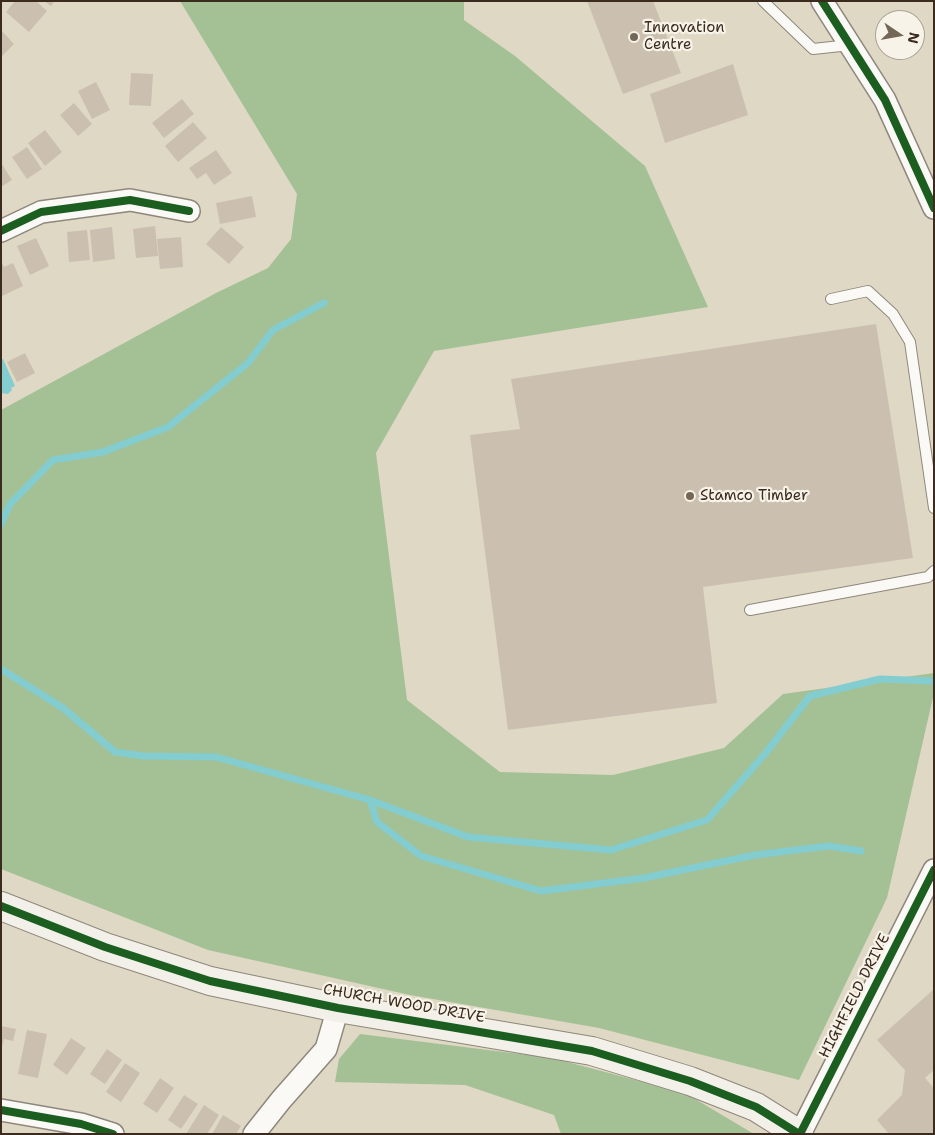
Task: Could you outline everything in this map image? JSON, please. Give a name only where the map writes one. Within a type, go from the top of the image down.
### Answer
[{"type":"street","points":[[822,1],[885,100],[934,208]]},
{"type":"street","points":[[1,231],[41,212],[130,200],[189,211]]},
{"type":"street","name":"HIGHFIELD DRIVE","points":[[799,1134],[934,870]]},
{"type":"street","name":"CHURCH WOOD DRIVE","points":[[1,906],[105,946],[210,981],[338,1008],[592,1051],[690,1081],[756,1107],[799,1134]]},
{"type":"street","points":[[254,1134],[326,1049],[338,1008]]},
{"type":"street","points":[[1,1110],[81,1124],[113,1134]]},
{"type":"lane","points":[[763,1],[813,49],[850,45]]},
{"type":"lane","points":[[831,299],[868,291],[893,314],[910,342],[934,508]]},
{"type":"lane","points":[[750,610],[928,577],[934,571]]},
{"type":"green space","points":[[180,1],[464,1],[464,20],[515,56],[645,166],[708,307],[434,351],[376,453],[407,700],[500,772],[613,775],[724,748],[783,694],[934,673],[934,693],[887,898],[799,1080],[599,1028],[410,995],[208,950],[1,869],[1,410],[216,293],[268,268],[291,239],[297,194]]},
{"type":"green space","points":[[360,1034],[552,1058],[685,1093],[754,1134],[561,1134],[554,1115],[465,1085],[335,1082],[339,1059]]},
{"type":"water","points":[[3,359],[15,386],[11,388],[12,390],[8,394],[1,393],[1,360]]},
{"type":"building","points":[[15,1],[36,1],[47,11],[29,32],[6,12]]},
{"type":"building","points":[[44,1],[54,1],[51,6]]},
{"type":"building","name":"Innovation Centre","points":[[587,1],[653,1],[681,73],[623,94]]},
{"type":"building","points":[[1,30],[14,44],[1,57]]},
{"type":"building","points":[[733,64],[748,115],[665,143],[650,94]]},
{"type":"building","points":[[131,73],[153,74],[151,106],[129,105]]},
{"type":"building","points":[[96,82],[110,110],[92,119],[78,91]]},
{"type":"building","points":[[182,99],[194,114],[164,138],[152,123]]},
{"type":"building","points":[[74,103],[92,124],[78,136],[60,115]]},
{"type":"building","points":[[193,122],[207,138],[178,162],[165,146]]},
{"type":"building","points":[[45,130],[62,152],[45,166],[28,143]]},
{"type":"building","points":[[27,147],[42,169],[27,179],[12,157]]},
{"type":"building","points":[[216,150],[232,173],[214,185],[206,173],[197,179],[189,168]]},
{"type":"building","points":[[1,163],[12,180],[1,187]]},
{"type":"building","points":[[252,196],[256,217],[220,224],[216,203]]},
{"type":"building","points":[[155,226],[158,256],[136,258],[133,229]]},
{"type":"building","points":[[112,227],[115,259],[93,262],[90,230]]},
{"type":"building","points":[[221,227],[244,247],[229,264],[206,244]]},
{"type":"building","points":[[87,230],[90,260],[69,262],[67,232]]},
{"type":"building","points":[[181,237],[183,267],[160,269],[157,239]]},
{"type":"building","points":[[36,238],[49,266],[30,275],[17,246]]},
{"type":"building","points":[[1,261],[4,267],[13,263],[23,286],[2,296]]},
{"type":"building","name":"Stamco Timber","points":[[876,324],[913,558],[703,587],[717,703],[508,730],[470,435],[520,429],[511,379]]},
{"type":"building","points":[[25,353],[35,373],[17,382],[7,362]]},
{"type":"building","points":[[934,989],[934,1070],[925,1078],[934,1088],[934,1134],[889,1134],[877,1120],[902,1095],[905,1070],[877,1040]]},
{"type":"building","points":[[1,1026],[16,1029],[13,1041],[4,1039],[2,1047]]},
{"type":"building","points":[[27,1030],[47,1034],[38,1078],[18,1074]]},
{"type":"building","points":[[71,1038],[86,1048],[67,1075],[53,1065]]},
{"type":"building","points":[[107,1049],[122,1060],[105,1084],[90,1074]]},
{"type":"building","points":[[125,1063],[140,1073],[121,1102],[106,1092]]},
{"type":"building","points":[[160,1078],[174,1088],[157,1113],[143,1104]]},
{"type":"building","points":[[184,1095],[198,1104],[181,1129],[168,1120]]},
{"type":"building","points":[[204,1105],[219,1115],[207,1134],[186,1134]]},
{"type":"building","points":[[223,1115],[241,1126],[236,1134],[212,1134]]},
{"type":"waterway","points":[[1,524],[10,504],[53,460],[103,452],[168,427],[248,363],[273,330],[324,303]]},
{"type":"waterway","points":[[1,669],[63,708],[115,752],[143,756],[216,757],[370,800],[468,837],[611,850],[707,820],[764,755],[810,696],[880,679],[934,681]]},
{"type":"waterway","points":[[370,800],[377,822],[421,856],[541,891],[644,878],[755,855],[829,846],[861,851]]},
{"type":"cycle path","points":[[822,1],[885,100],[934,208]]},
{"type":"cycle path","points":[[1,231],[41,212],[130,200],[189,211]]},
{"type":"cycle path","points":[[800,1134],[934,870]]},
{"type":"cycle path","points":[[1,906],[105,947],[210,981],[338,1008],[592,1051],[690,1081],[756,1107],[799,1134]]},
{"type":"cycle path","points":[[1,1110],[81,1124],[113,1134]]},
{"type":"place","name":"Innovation Centre","points":[[634,37]]},
{"type":"place","name":"Stamco Timber","points":[[690,496]]}]
